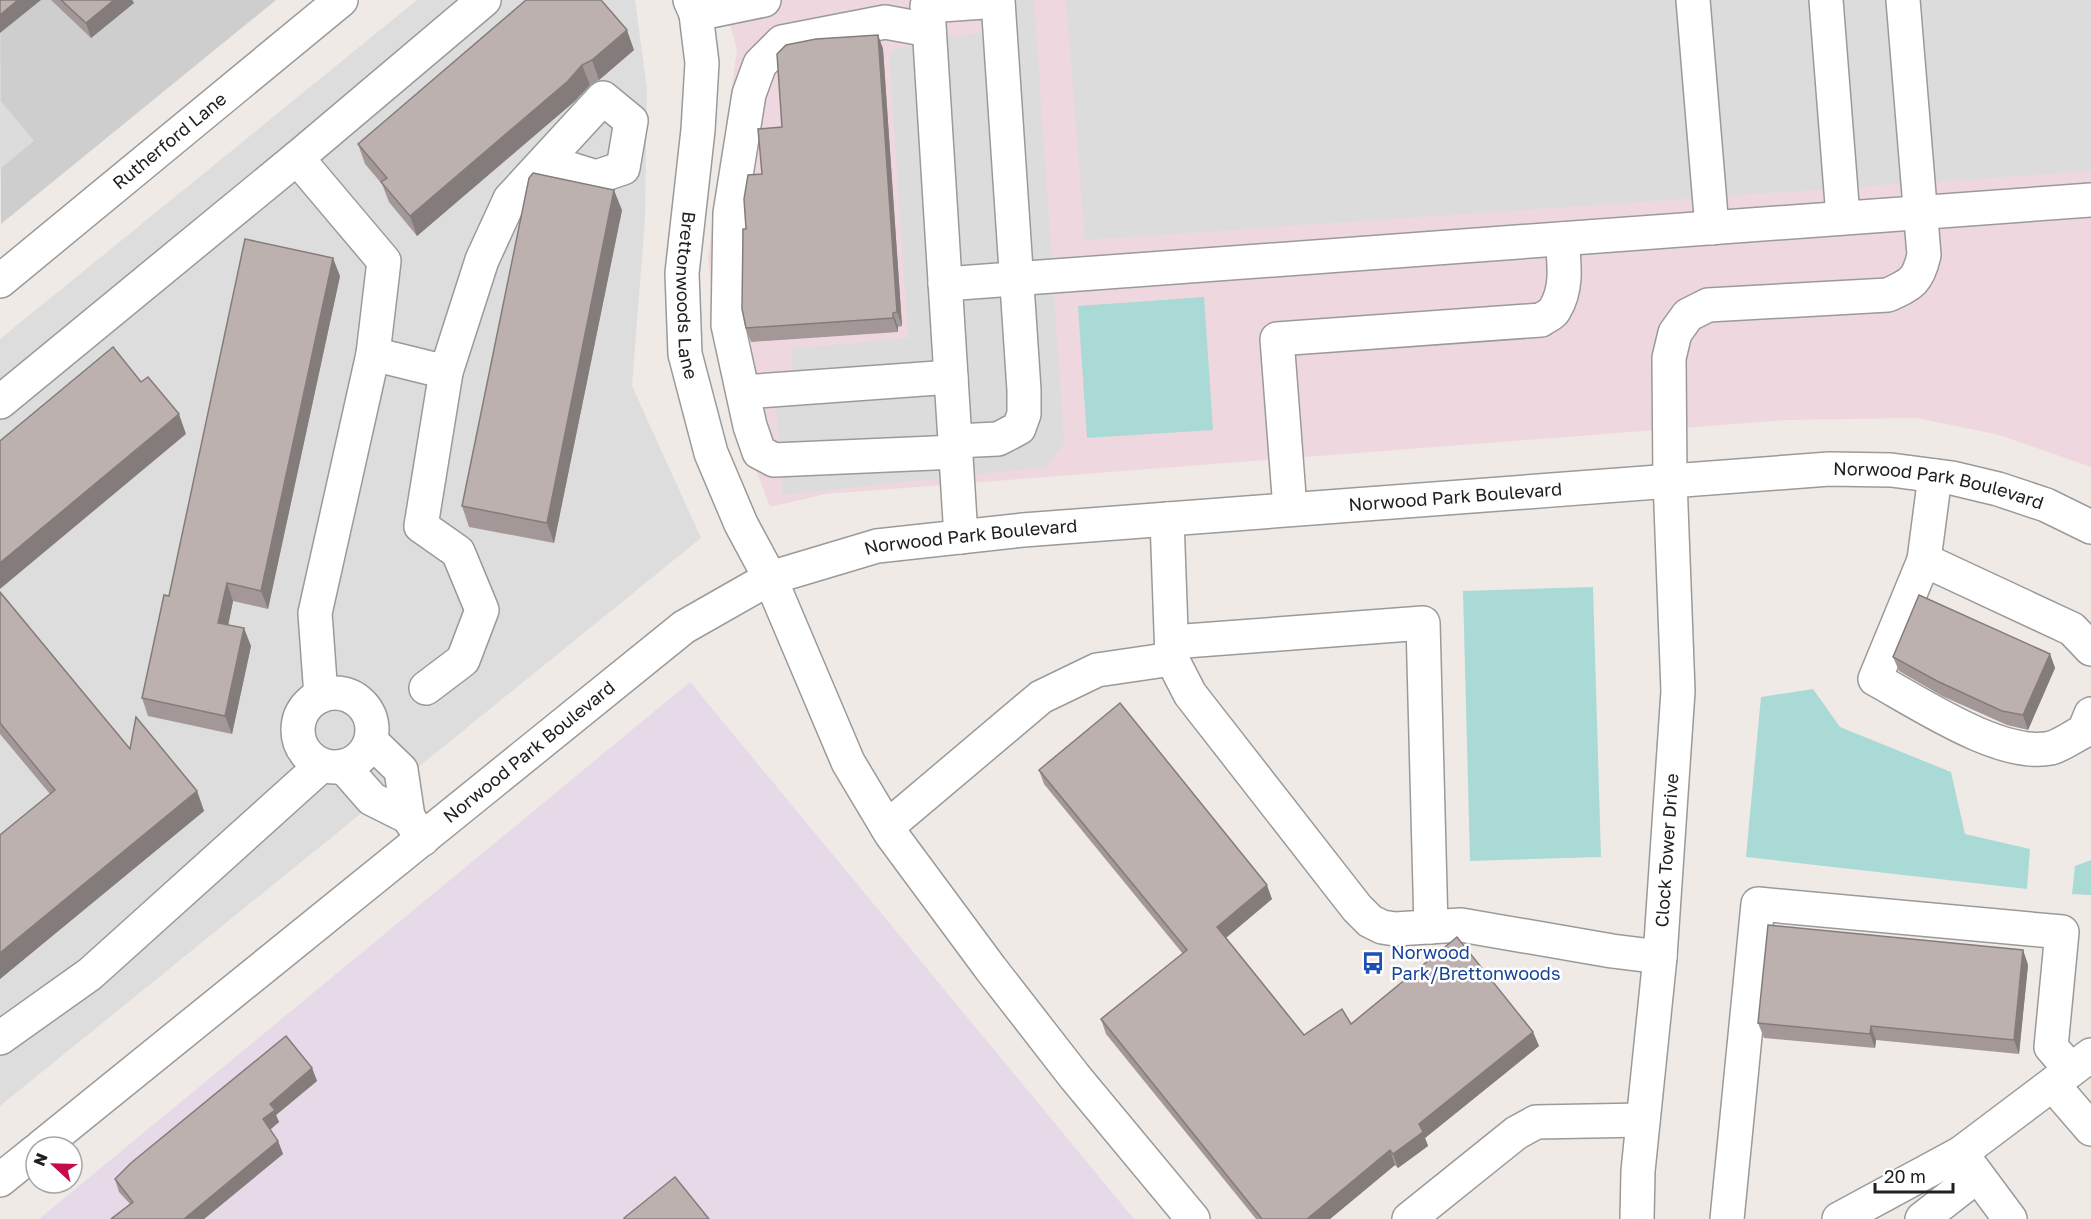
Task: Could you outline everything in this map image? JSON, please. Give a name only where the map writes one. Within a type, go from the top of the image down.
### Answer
[{"type":"street","name":"Rutherford Lane","points":[[0,281],[341,0]]},
{"type":"street","points":[[0,402],[297,158],[484,0]]},
{"type":"street","points":[[693,7],[764,0]]},
{"type":"street","points":[[1693,0],[1712,228]]},
{"type":"street","points":[[1826,0],[1844,217]]},
{"type":"street","name":"Clock Tower Drive","points":[[1637,1219],[1638,1170],[1660,957],[1678,691],[1670,480],[1669,358],[1675,333],[1689,315],[1708,305],[1888,295],[1906,287],[1919,274],[1924,255],[1903,0]]},
{"type":"street","points":[[998,1],[1024,414],[1019,428],[998,439],[955,446],[774,460],[759,452],[750,426],[728,325],[730,213],[749,94],[760,64],[782,42],[928,12],[998,1]]},
{"type":"street","name":"Brettonwoods Lane","points":[[693,7],[702,63],[698,130],[682,273],[685,354],[711,453],[741,525],[770,578],[848,762],[887,827],[998,978],[1075,1077],[1193,1219]]},
{"type":"street","points":[[928,12],[961,537]]},
{"type":"street","points":[[297,158],[384,261],[373,354],[315,614],[321,696]]},
{"type":"street","points":[[426,688],[463,660],[482,610],[458,552],[421,526],[446,372],[482,260],[505,209],[510,199],[545,161]]},
{"type":"street","points":[[945,284],[2091,200]]},
{"type":"street","points":[[1290,509],[1277,339],[1541,320],[1555,311],[1563,291],[1565,271],[1562,239]]},
{"type":"street","points":[[373,354],[446,372]]},
{"type":"street","points":[[743,392],[951,377]]},
{"type":"street","name":"Norwood Park Boulevard","points":[[55,1135],[416,828],[684,627],[770,578],[877,546],[1290,509],[1829,469],[1891,470],[1998,489],[2046,505],[2091,527]]},
{"type":"street","points":[[1935,476],[1924,560],[1875,679],[1980,736],[2021,750],[2052,748],[2084,731],[2091,714]]},
{"type":"street","points":[[1167,519],[1172,651],[1190,694],[1357,908],[1370,921],[1382,927],[1395,929],[1461,925],[1660,957]]},
{"type":"street","points":[[1924,560],[2072,629],[2091,649]]},
{"type":"street","points":[[887,827],[1041,697],[1097,670],[1172,651],[1423,623],[1431,927]]},
{"type":"street","points":[[0,1038],[90,974],[332,766],[358,760],[371,741],[370,716],[364,706],[344,694],[332,693],[321,696],[311,702],[303,712],[298,737],[303,749],[311,759],[332,766],[372,799],[416,828]]},
{"type":"street","points":[[371,741],[401,770],[416,828]]},
{"type":"street","points":[[1727,1219],[1758,904],[2062,932],[2051,1047],[2072,1070],[2091,1129]]},
{"type":"street","points":[[1922,1219],[1969,1165],[2072,1070]]},
{"type":"street","points":[[1409,1219],[1516,1133],[1536,1122],[1643,1120]]},
{"type":"street","points":[[0,1180],[24,1161]]},
{"type":"street","points":[[1839,1219],[1969,1165]]},
{"type":"street","points":[[1969,1165],[2010,1219]]},
{"type":"shaded area","points":[[0,0],[276,0],[1,224]]},
{"type":"shaded area","points":[[417,0],[635,0],[647,89],[645,219],[632,386],[701,538],[0,1106],[0,339]]},
{"type":"shaded area","points":[[723,0],[2091,0],[2091,467],[1999,435],[1917,418],[1786,420],[826,494],[770,507],[719,370],[708,258],[737,50]]},
{"type":"shaded area","points":[[1006,0],[1034,0],[1064,442],[1047,467],[783,495],[776,404],[793,378],[791,349],[908,338],[889,52],[942,37],[986,33]]},
{"type":"shaded area","points":[[1066,0],[2091,0],[2091,171],[1085,240]]},
{"type":"shaded area","points":[[0,100],[34,141],[0,169]]},
{"type":"shaded area","points":[[690,682],[1134,1219],[39,1219],[68,1195],[84,1195],[84,1182]]},
{"type":"water","points":[[1204,297],[1213,430],[1087,438],[1078,306]]},
{"type":"water","points":[[1593,587],[1601,857],[1470,861],[1463,591]]},
{"type":"water","points":[[1813,689],[1840,727],[1951,772],[1965,834],[2030,849],[2027,889],[1746,857],[1761,697]]},
{"type":"water","points":[[2091,860],[2091,895],[2072,894],[2075,866]]},
{"type":"building","points":[[0,0],[18,0],[0,15]]},
{"type":"building","points":[[61,0],[114,0],[86,23]]},
{"type":"building","points":[[526,0],[601,0],[627,30],[592,60],[582,65],[568,81],[410,216],[381,182],[387,178],[358,144]]},
{"type":"building","points":[[878,35],[897,312],[893,313],[893,318],[746,328],[742,309],[743,229],[746,229],[744,199],[748,175],[762,174],[758,129],[782,127],[777,54],[786,45],[816,39]]},
{"type":"building","points":[[533,173],[614,190],[547,523],[462,506],[529,178]]},
{"type":"building","points":[[245,239],[333,258],[261,591],[227,583],[218,623],[244,628],[225,716],[142,698],[164,595],[169,596]]},
{"type":"building","points":[[113,347],[141,382],[148,377],[179,414],[0,563],[0,441]]},
{"type":"building","points":[[0,592],[130,749],[136,717],[197,791],[0,953],[0,835],[55,790],[0,723]]},
{"type":"building","points":[[1919,595],[2050,654],[2023,715],[2002,711],[1937,681],[1893,657]]},
{"type":"building","points":[[1120,703],[1267,885],[1217,927],[1304,1035],[1342,1009],[1351,1024],[1457,937],[1533,1032],[1419,1124],[1423,1132],[1393,1154],[1390,1150],[1307,1219],[1262,1219],[1101,1019],[1187,950],[1039,770]]},
{"type":"building","points":[[1768,925],[2023,950],[2014,1040],[1871,1026],[1870,1034],[1758,1023]]},
{"type":"building","points":[[286,1036],[312,1068],[270,1104],[275,1110],[263,1119],[278,1141],[184,1219],[111,1219],[133,1202],[115,1179],[131,1163]]},
{"type":"building","points":[[675,1177],[709,1219],[624,1219],[624,1218]]},
{"type":"place","name":"Norwood Park/Brettonwoods","points":[[1373,963]]}]
